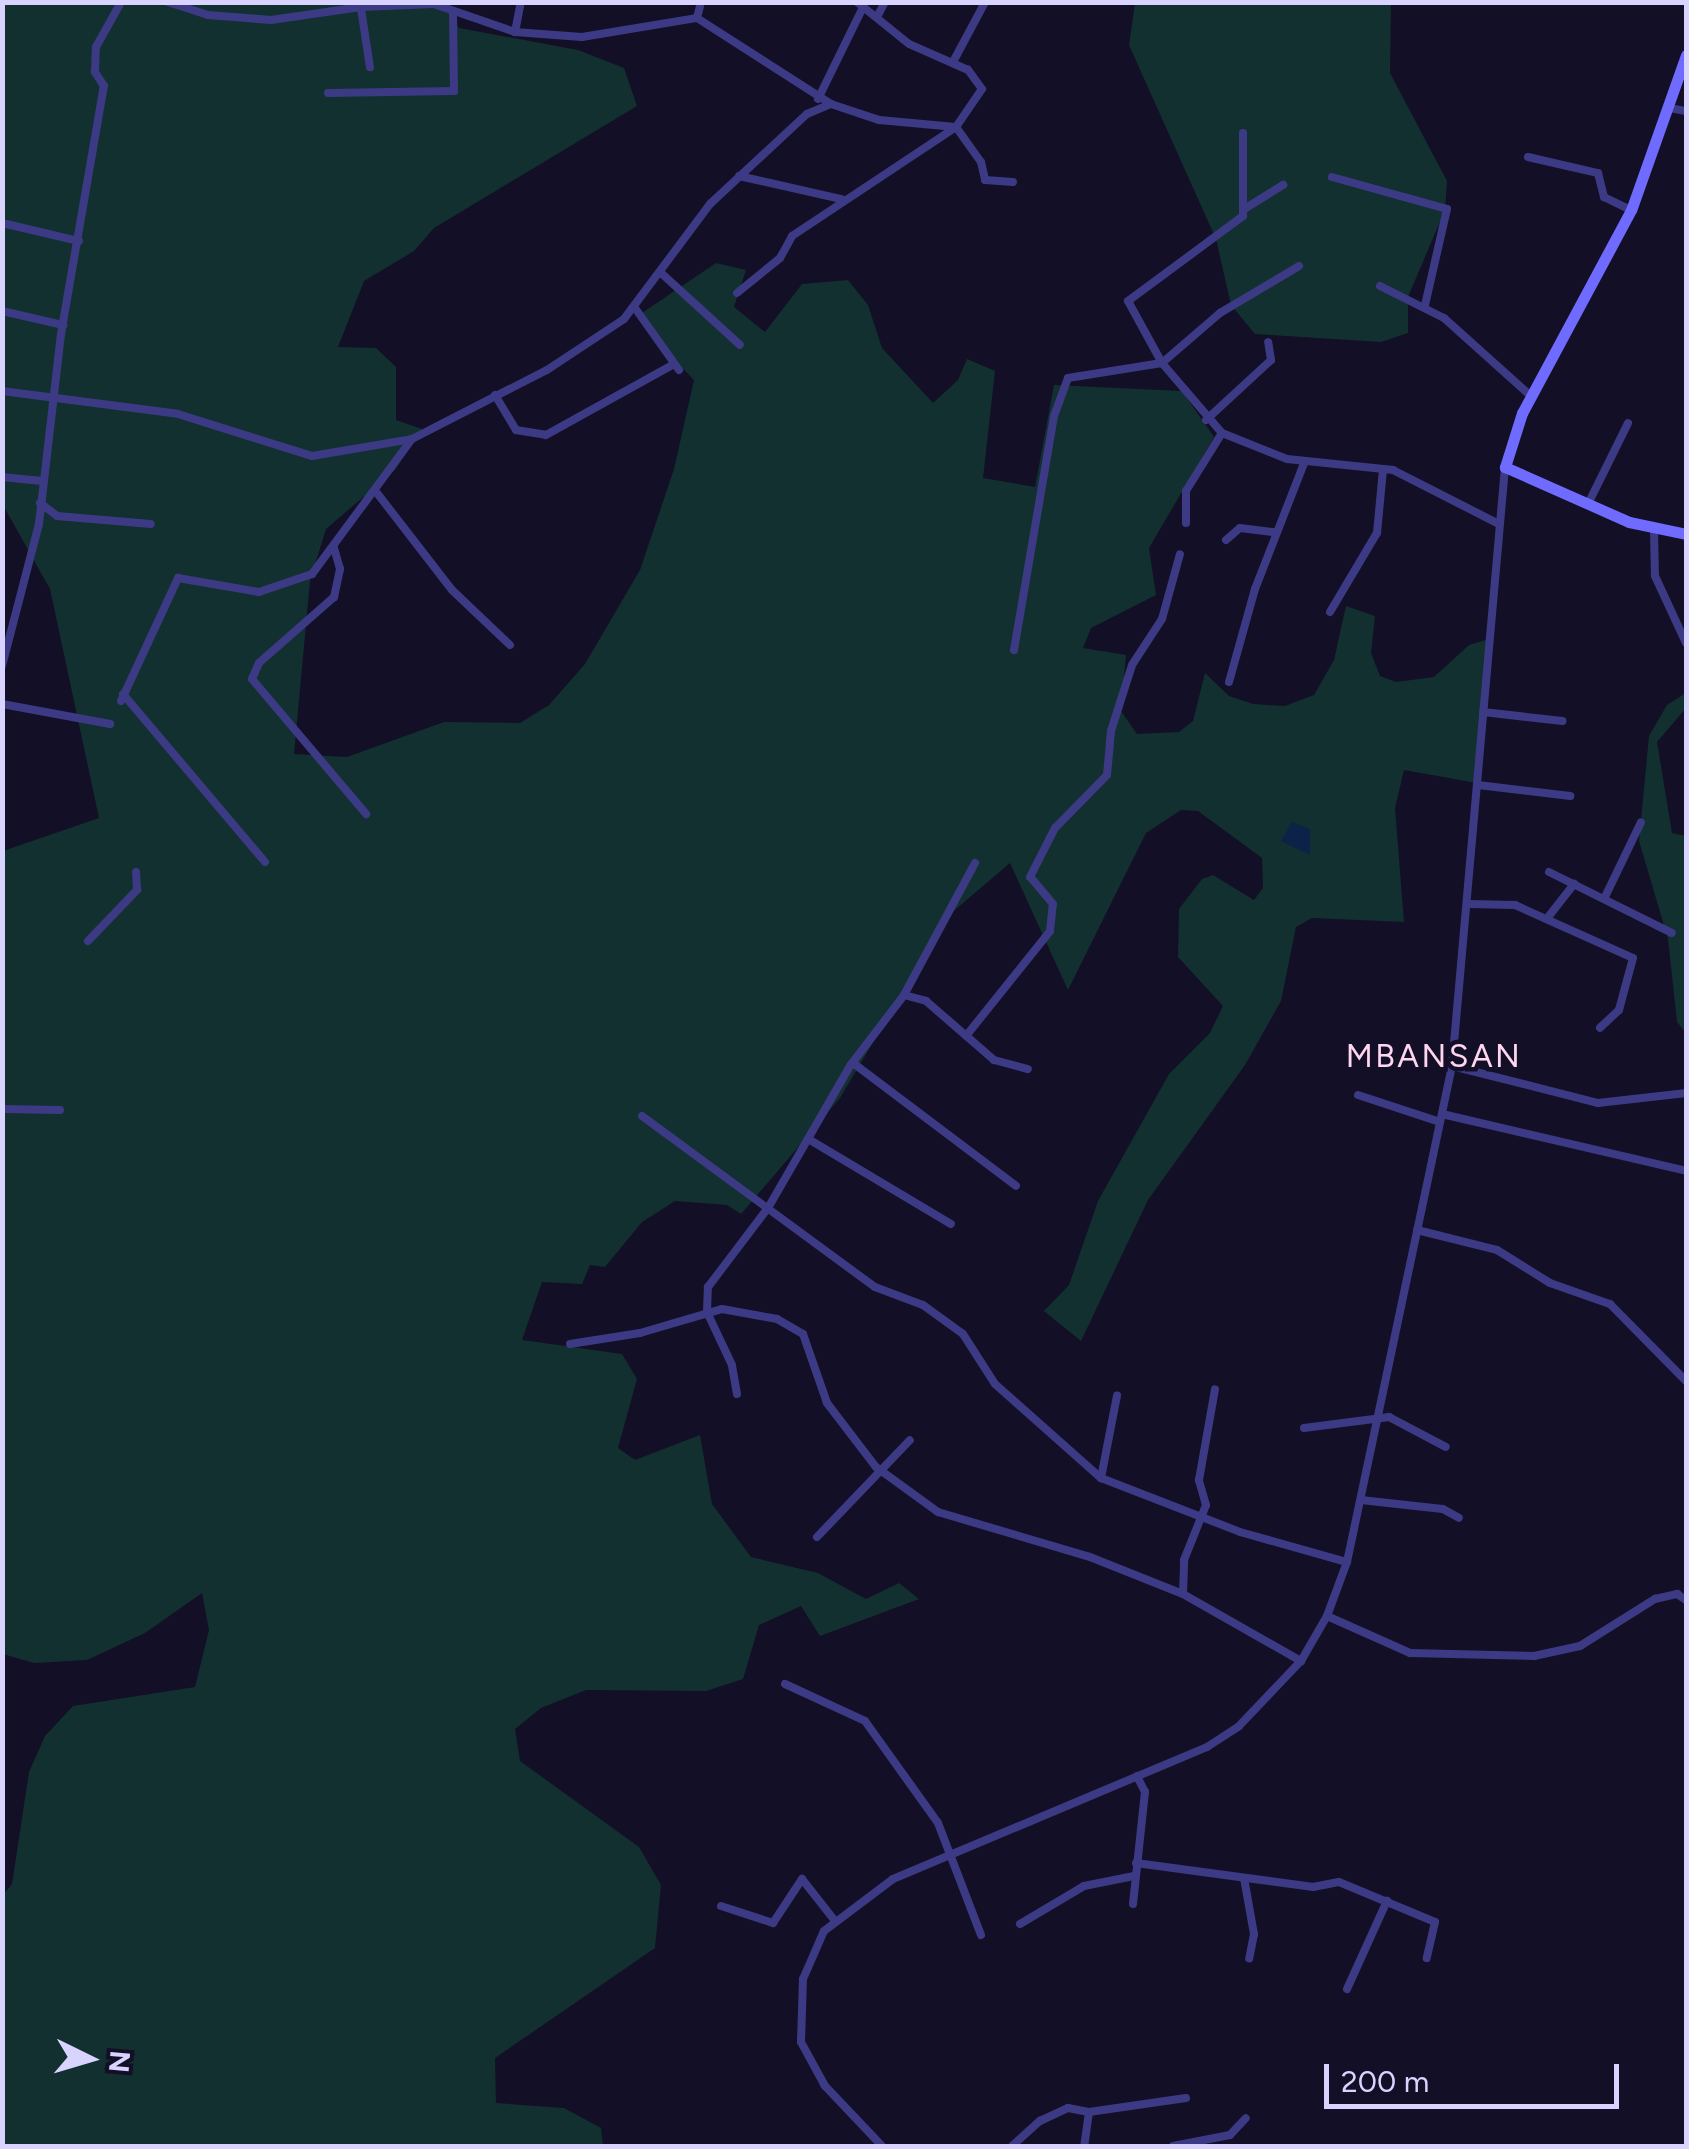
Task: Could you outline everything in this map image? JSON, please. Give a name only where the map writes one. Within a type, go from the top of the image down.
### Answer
[{"type":"street","points":[[2,666],[40,503],[62,325],[104,86],[95,72],[96,47],[121,2]]},
{"type":"street","points":[[168,2],[208,16],[271,20],[361,4],[434,4],[515,32],[582,37],[697,18],[818,99],[879,120],[956,126]]},
{"type":"street","points":[[515,32],[520,2]]},
{"type":"street","points":[[697,18],[701,2]]},
{"type":"street","points":[[878,17],[885,2]]},
{"type":"street","points":[[953,62],[985,2]]},
{"type":"street","points":[[361,4],[370,67]]},
{"type":"street","points":[[736,293],[780,258],[792,236],[841,199],[896,172],[956,126],[982,89],[953,62],[909,44],[860,5],[818,99]]},
{"type":"street","points":[[328,93],[454,91],[453,12]]},
{"type":"street","points":[[882,2146],[825,2086],[802,2042],[807,1964],[835,1921],[892,1879],[1181,1761],[1239,1726],[1301,1660],[1328,1616],[1347,1562],[1452,1066],[1469,904],[1496,523],[1505,468],[1531,396],[1631,210],[1686,55]]},
{"type":"street","points":[[2,392],[53,395],[178,414],[312,456],[412,439],[547,370],[635,308],[739,176],[807,114],[830,104]]},
{"type":"street","points":[[1670,108],[1686,111]]},
{"type":"street","points":[[956,126],[985,180],[1013,182]]},
{"type":"street","points":[[1243,133],[1246,208]]},
{"type":"street","points":[[1528,157],[1598,173],[1604,197],[1631,210]]},
{"type":"street","points":[[739,176],[841,199]]},
{"type":"street","points":[[1332,177],[1447,209],[1425,305]]},
{"type":"street","points":[[1283,185],[1246,208],[1128,301],[1162,363],[1206,420],[1222,432],[1304,462],[1383,469],[1496,523]]},
{"type":"street","points":[[2,223],[79,240]]},
{"type":"street","points":[[1014,650],[1054,416],[1068,378],[1162,363],[1220,313],[1299,266]]},
{"type":"street","points":[[660,272],[740,345]]},
{"type":"street","points":[[1380,286],[1425,305],[1531,396]]},
{"type":"street","points":[[494,395],[516,430],[546,435],[676,367],[635,308]]},
{"type":"street","points":[[2,311],[62,325]]},
{"type":"street","points":[[1206,420],[1271,360],[1268,342]]},
{"type":"street","points":[[1589,502],[1628,423]]},
{"type":"street","points":[[1186,523],[1186,491],[1222,432]]},
{"type":"street","points":[[266,862],[122,698],[178,578],[259,592],[312,574],[376,493],[412,439]]},
{"type":"street","points":[[1229,682],[1275,532],[1304,462]]},
{"type":"street","points":[[1505,468],[1654,530],[1686,534]]},
{"type":"street","points":[[1330,612],[1377,533],[1383,469]]},
{"type":"street","points":[[2,478],[42,481]]},
{"type":"street","points":[[376,493],[452,590],[510,644]]},
{"type":"street","points":[[40,503],[57,516],[151,524]]},
{"type":"street","points":[[1226,540],[1240,528],[1275,532]]},
{"type":"street","points":[[1654,530],[1655,576],[1686,643]]},
{"type":"street","points":[[334,548],[340,569],[334,597],[259,663],[252,679],[366,814]]},
{"type":"street","points":[[966,1036],[1050,932],[1053,904],[1030,877],[1054,828],[1107,775],[1110,731],[1132,664],[1162,620],[1180,554]]},
{"type":"street","points":[[2,704],[110,724]]},
{"type":"street","points":[[1483,712],[1562,722]]},
{"type":"street","points":[[1478,786],[1570,796]]},
{"type":"street","points":[[1604,900],[1642,822]]},
{"type":"street","points":[[737,1394],[732,1365],[707,1312],[708,1287],[768,1208],[853,1063],[904,995],[975,862]]},
{"type":"street","points":[[88,942],[137,890],[136,872]]},
{"type":"street","points":[[1549,872],[1672,933]]},
{"type":"street","points":[[1549,916],[1574,884]]},
{"type":"street","points":[[1469,904],[1516,904],[1549,916],[1632,958],[1619,1010],[1600,1028]]},
{"type":"street","points":[[904,995],[926,1001],[994,1060],[1028,1069]]},
{"type":"street","points":[[853,1063],[1016,1186]]},
{"type":"street","points":[[1452,1066],[1598,1103],[1686,1093]]},
{"type":"street","points":[[1358,1094],[1441,1118],[1686,1171]]},
{"type":"street","points":[[2,1109],[60,1110]]},
{"type":"street","points":[[642,1116],[875,1288],[923,1305],[963,1334],[995,1384],[1101,1478],[1202,1517],[1347,1562]]},
{"type":"street","points":[[810,1140],[951,1224]]},
{"type":"street","points":[[1417,1230],[1497,1250],[1550,1284],[1610,1304],[1686,1381]]},
{"type":"street","points":[[570,1344],[640,1334],[707,1312],[764,1314],[803,1334],[826,1402],[883,1472],[938,1512],[1090,1557],[1183,1594],[1301,1660]]},
{"type":"street","points":[[1183,1594],[1184,1560],[1202,1517],[1199,1480],[1214,1389]]},
{"type":"street","points":[[1101,1478],[1117,1396]]},
{"type":"street","points":[[1304,1428],[1389,1417],[1446,1447]]},
{"type":"street","points":[[818,1537],[910,1440]]},
{"type":"street","points":[[1360,1500],[1443,1509],[1459,1518]]},
{"type":"street","points":[[1328,1616],[1410,1653],[1534,1656],[1580,1646],[1655,1599],[1677,1594],[1686,1600]]},
{"type":"street","points":[[785,1684],[866,1721],[951,1852],[982,1935]]},
{"type":"street","points":[[1133,1904],[1146,1792],[1137,1776]]},
{"type":"street","points":[[1136,1863],[1314,1887],[1339,1882],[1435,1922],[1427,1958]]},
{"type":"street","points":[[1020,1924],[1084,1886],[1134,1876]]},
{"type":"street","points":[[1244,1878],[1254,1934],[1250,1959]]},
{"type":"street","points":[[721,1906],[774,1923],[802,1879],[835,1921]]},
{"type":"street","points":[[1347,1989],[1387,1902]]},
{"type":"street","points":[[1012,2146],[1040,2121],[1068,2108],[1089,2112],[1186,2098]]},
{"type":"street","points":[[1084,2146],[1089,2112]]},
{"type":"street","points":[[1173,2146],[1230,2135],[1246,2118]]},
{"type":"green space","points":[[3,3],[444,3],[459,28],[578,50],[624,68],[637,106],[434,228],[414,251],[364,281],[338,347],[376,348],[396,367],[396,420],[422,429],[395,470],[326,529],[310,581],[294,754],[347,757],[444,722],[520,723],[549,705],[585,664],[640,570],[674,469],[694,380],[661,346],[642,313],[716,263],[746,270],[734,307],[765,332],[802,284],[848,280],[868,305],[882,348],[933,403],[958,380],[967,359],[995,371],[983,478],[1035,487],[1054,385],[1182,391],[1214,437],[1149,548],[1156,595],[1091,628],[1083,648],[1126,655],[1121,711],[1137,734],[1179,732],[1193,721],[1205,673],[1229,696],[1253,704],[1285,706],[1314,695],[1334,660],[1346,606],[1375,616],[1371,653],[1380,676],[1396,682],[1434,677],[1469,645],[1489,639],[1477,783],[1404,770],[1395,808],[1404,922],[1312,918],[1296,927],[1281,1001],[1245,1065],[1148,1200],[1081,1341],[1044,1311],[1069,1285],[1098,1201],[1169,1074],[1210,1033],[1223,1006],[1178,957],[1179,909],[1202,879],[1213,875],[1254,900],[1263,888],[1262,858],[1198,811],[1181,810],[1146,833],[1068,990],[1010,863],[949,915],[840,1098],[741,1214],[727,1205],[675,1201],[642,1222],[605,1267],[590,1265],[582,1284],[542,1282],[522,1340],[622,1354],[637,1379],[618,1448],[635,1460],[700,1435],[712,1504],[751,1557],[818,1573],[866,1599],[899,1583],[919,1599],[820,1636],[801,1606],[759,1625],[743,1679],[706,1691],[586,1690],[541,1708],[515,1729],[520,1761],[639,1847],[661,1885],[655,1948],[495,2058],[496,2103],[564,2108],[601,2128],[603,2146],[3,2146],[3,1895],[12,1884],[29,1772],[45,1736],[73,1706],[195,1687],[209,1630],[202,1593],[145,1633],[87,1660],[34,1663],[3,1654],[3,851],[99,818],[50,589],[3,505]]},
{"type":"green space","points":[[1135,3],[1391,3],[1390,73],[1447,181],[1445,210],[1408,297],[1408,333],[1381,342],[1255,334],[1231,305],[1216,239],[1129,45]]},
{"type":"green space","points":[[1686,693],[1686,708],[1657,742],[1672,833],[1686,836],[1686,1033],[1677,1022],[1668,939],[1639,841],[1649,736],[1667,705]]},
{"type":"water","points":[[1292,822],[1310,829],[1310,855],[1281,841]]},
{"type":"district","name":"MBANSAN","points":[[1434,1056]]}]
